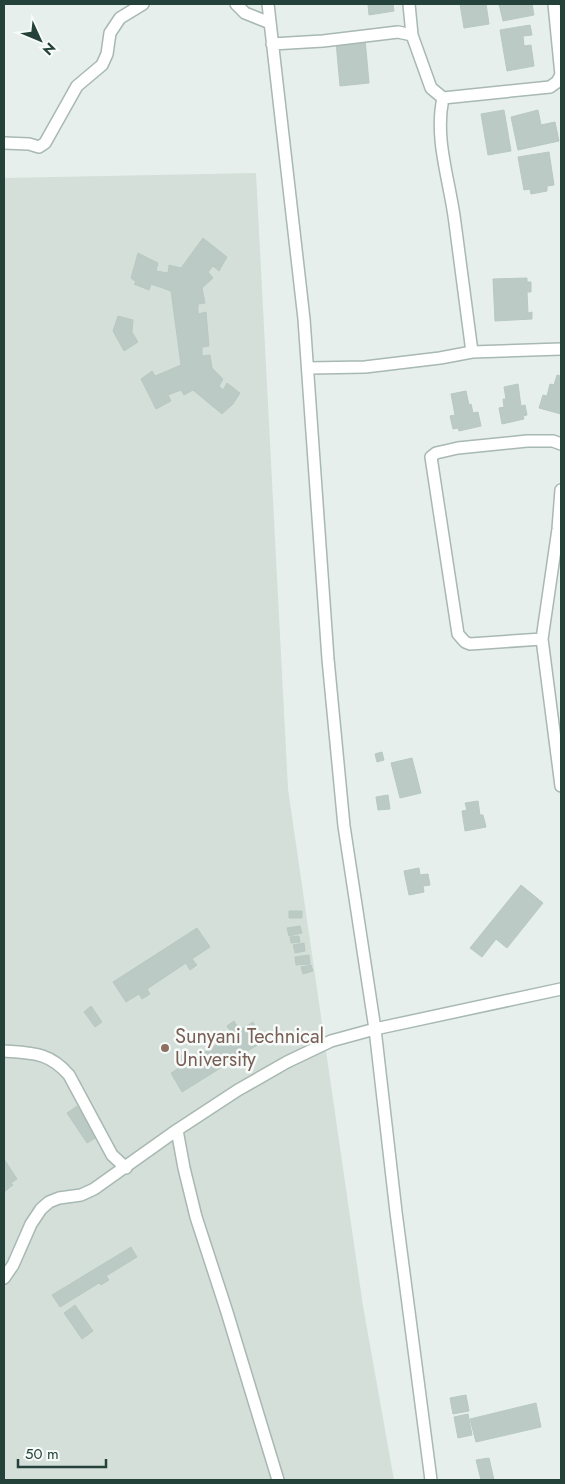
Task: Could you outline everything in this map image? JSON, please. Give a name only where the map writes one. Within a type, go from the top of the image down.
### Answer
[{"type":"street","points":[[4,143],[29,144],[38,147],[44,143],[77,86],[102,65],[107,54],[110,33],[120,18],[143,4]]},
{"type":"street","points":[[236,4],[245,13],[270,23]]},
{"type":"street","points":[[268,4],[309,368],[328,659],[342,806],[375,1029],[396,1212],[431,1480]]},
{"type":"street","points":[[409,4],[412,35],[431,88],[443,98],[550,87],[557,82],[561,75],[554,4]]},
{"type":"street","points":[[272,44],[323,41],[398,32],[412,35]]},
{"type":"street","points":[[443,98],[440,114],[442,155],[455,222],[472,352]]},
{"type":"street","points":[[309,368],[365,366],[440,358],[472,352],[561,349]]},
{"type":"street","points":[[542,638],[470,644],[465,642],[458,634],[431,457],[458,448],[527,441],[553,441],[561,444]]},
{"type":"street","points":[[561,490],[558,528],[542,638],[561,786]]},
{"type":"street","points":[[4,1278],[13,1265],[31,1224],[41,1209],[49,1202],[58,1198],[81,1195],[94,1189],[177,1130],[238,1090],[287,1062],[331,1041],[375,1029],[561,989]]},
{"type":"street","points":[[4,1051],[35,1053],[46,1056],[62,1066],[69,1075],[112,1155],[126,1168]]},
{"type":"street","points":[[177,1130],[196,1217],[226,1308],[278,1480]]},
{"type":"shaded area","name":"Sunyani Technical University","points":[[256,173],[288,789],[363,1306],[394,1480],[4,1480],[4,178]]},
{"type":"building","points":[[368,4],[393,4],[394,11],[369,15]]},
{"type":"building","points":[[460,4],[486,4],[489,24],[464,28]]},
{"type":"building","points":[[499,4],[532,4],[534,15],[503,21]]},
{"type":"building","points":[[530,25],[532,35],[523,36],[524,46],[531,45],[534,66],[507,71],[500,30]]},
{"type":"building","points":[[365,39],[369,83],[340,86],[336,42]]},
{"type":"building","points":[[504,110],[511,151],[488,155],[481,114]]},
{"type":"building","points":[[538,110],[541,125],[555,122],[559,141],[518,150],[511,117]]},
{"type":"building","points":[[549,152],[554,185],[547,186],[547,191],[531,194],[530,189],[524,190],[518,157]]},
{"type":"building","points":[[203,238],[227,257],[219,271],[213,266],[208,272],[213,278],[202,288],[205,303],[198,304],[198,314],[206,312],[209,346],[202,347],[202,356],[210,355],[212,368],[223,379],[219,386],[223,390],[227,383],[240,393],[233,404],[222,414],[193,390],[184,395],[181,390],[168,395],[171,401],[156,409],[141,379],[152,371],[155,376],[181,365],[171,291],[151,284],[149,290],[134,284],[136,282],[131,278],[138,253],[158,263],[156,271],[168,273],[169,265],[181,268]]},
{"type":"building","points":[[527,278],[527,282],[531,282],[531,292],[527,292],[528,313],[532,312],[532,319],[495,321],[493,279]]},
{"type":"building","points":[[118,316],[133,320],[132,332],[138,342],[124,351],[113,331]]},
{"type":"building","points":[[557,375],[561,376],[561,414],[539,408],[543,395],[547,396],[550,384],[554,385]]},
{"type":"building","points":[[518,384],[521,406],[525,405],[527,415],[523,416],[524,419],[502,424],[499,408],[504,407],[503,399],[506,399],[504,387]]},
{"type":"building","points":[[466,391],[473,413],[478,412],[481,426],[459,431],[458,428],[453,429],[450,416],[455,415],[451,394]]},
{"type":"building","points":[[382,752],[384,760],[377,762],[375,754]]},
{"type":"building","points":[[412,758],[421,793],[400,798],[391,763]]},
{"type":"building","points":[[388,795],[390,809],[378,810],[376,797]]},
{"type":"building","points":[[478,801],[480,815],[483,815],[486,827],[465,831],[462,811],[467,810],[465,803]]},
{"type":"building","points":[[419,868],[420,875],[428,874],[430,885],[423,886],[424,892],[409,895],[404,871]]},
{"type":"building","points":[[521,885],[543,903],[507,948],[496,939],[482,957],[470,948]]},
{"type":"building","points":[[289,911],[302,911],[302,918],[289,918]]},
{"type":"building","points":[[300,926],[302,933],[289,936],[287,928]]},
{"type":"building","points":[[197,928],[210,947],[192,959],[197,965],[190,970],[186,963],[147,989],[150,994],[142,999],[139,994],[126,1002],[113,982]]},
{"type":"building","points":[[299,936],[300,942],[291,943],[290,937]]},
{"type":"building","points":[[304,943],[305,951],[295,953],[293,945]]},
{"type":"building","points":[[309,955],[310,964],[296,965],[295,957]]},
{"type":"building","points":[[311,965],[313,971],[303,974],[301,967]]},
{"type":"building","points":[[91,1006],[102,1022],[95,1027],[84,1012]]},
{"type":"building","points":[[234,1021],[240,1030],[253,1022],[264,1041],[182,1092],[171,1073],[184,1065],[179,1057],[187,1052],[192,1060],[233,1035],[227,1026]]},
{"type":"building","points":[[77,1106],[97,1137],[87,1143],[67,1113]]},
{"type":"building","points":[[4,1159],[17,1179],[4,1192]]},
{"type":"building","points":[[131,1247],[137,1257],[106,1276],[109,1280],[101,1285],[99,1283],[60,1307],[52,1295]]},
{"type":"building","points":[[75,1305],[93,1331],[82,1339],[64,1313]]},
{"type":"building","points":[[466,1395],[469,1411],[453,1414],[450,1398]]},
{"type":"building","points":[[536,1403],[541,1427],[476,1442],[470,1419]]},
{"type":"building","points":[[468,1414],[472,1435],[458,1438],[454,1417]]},
{"type":"building","points":[[489,1458],[494,1480],[481,1480],[476,1460]]},
{"type":"place","name":"Sunyani Technical University","points":[[165,1048]]}]
